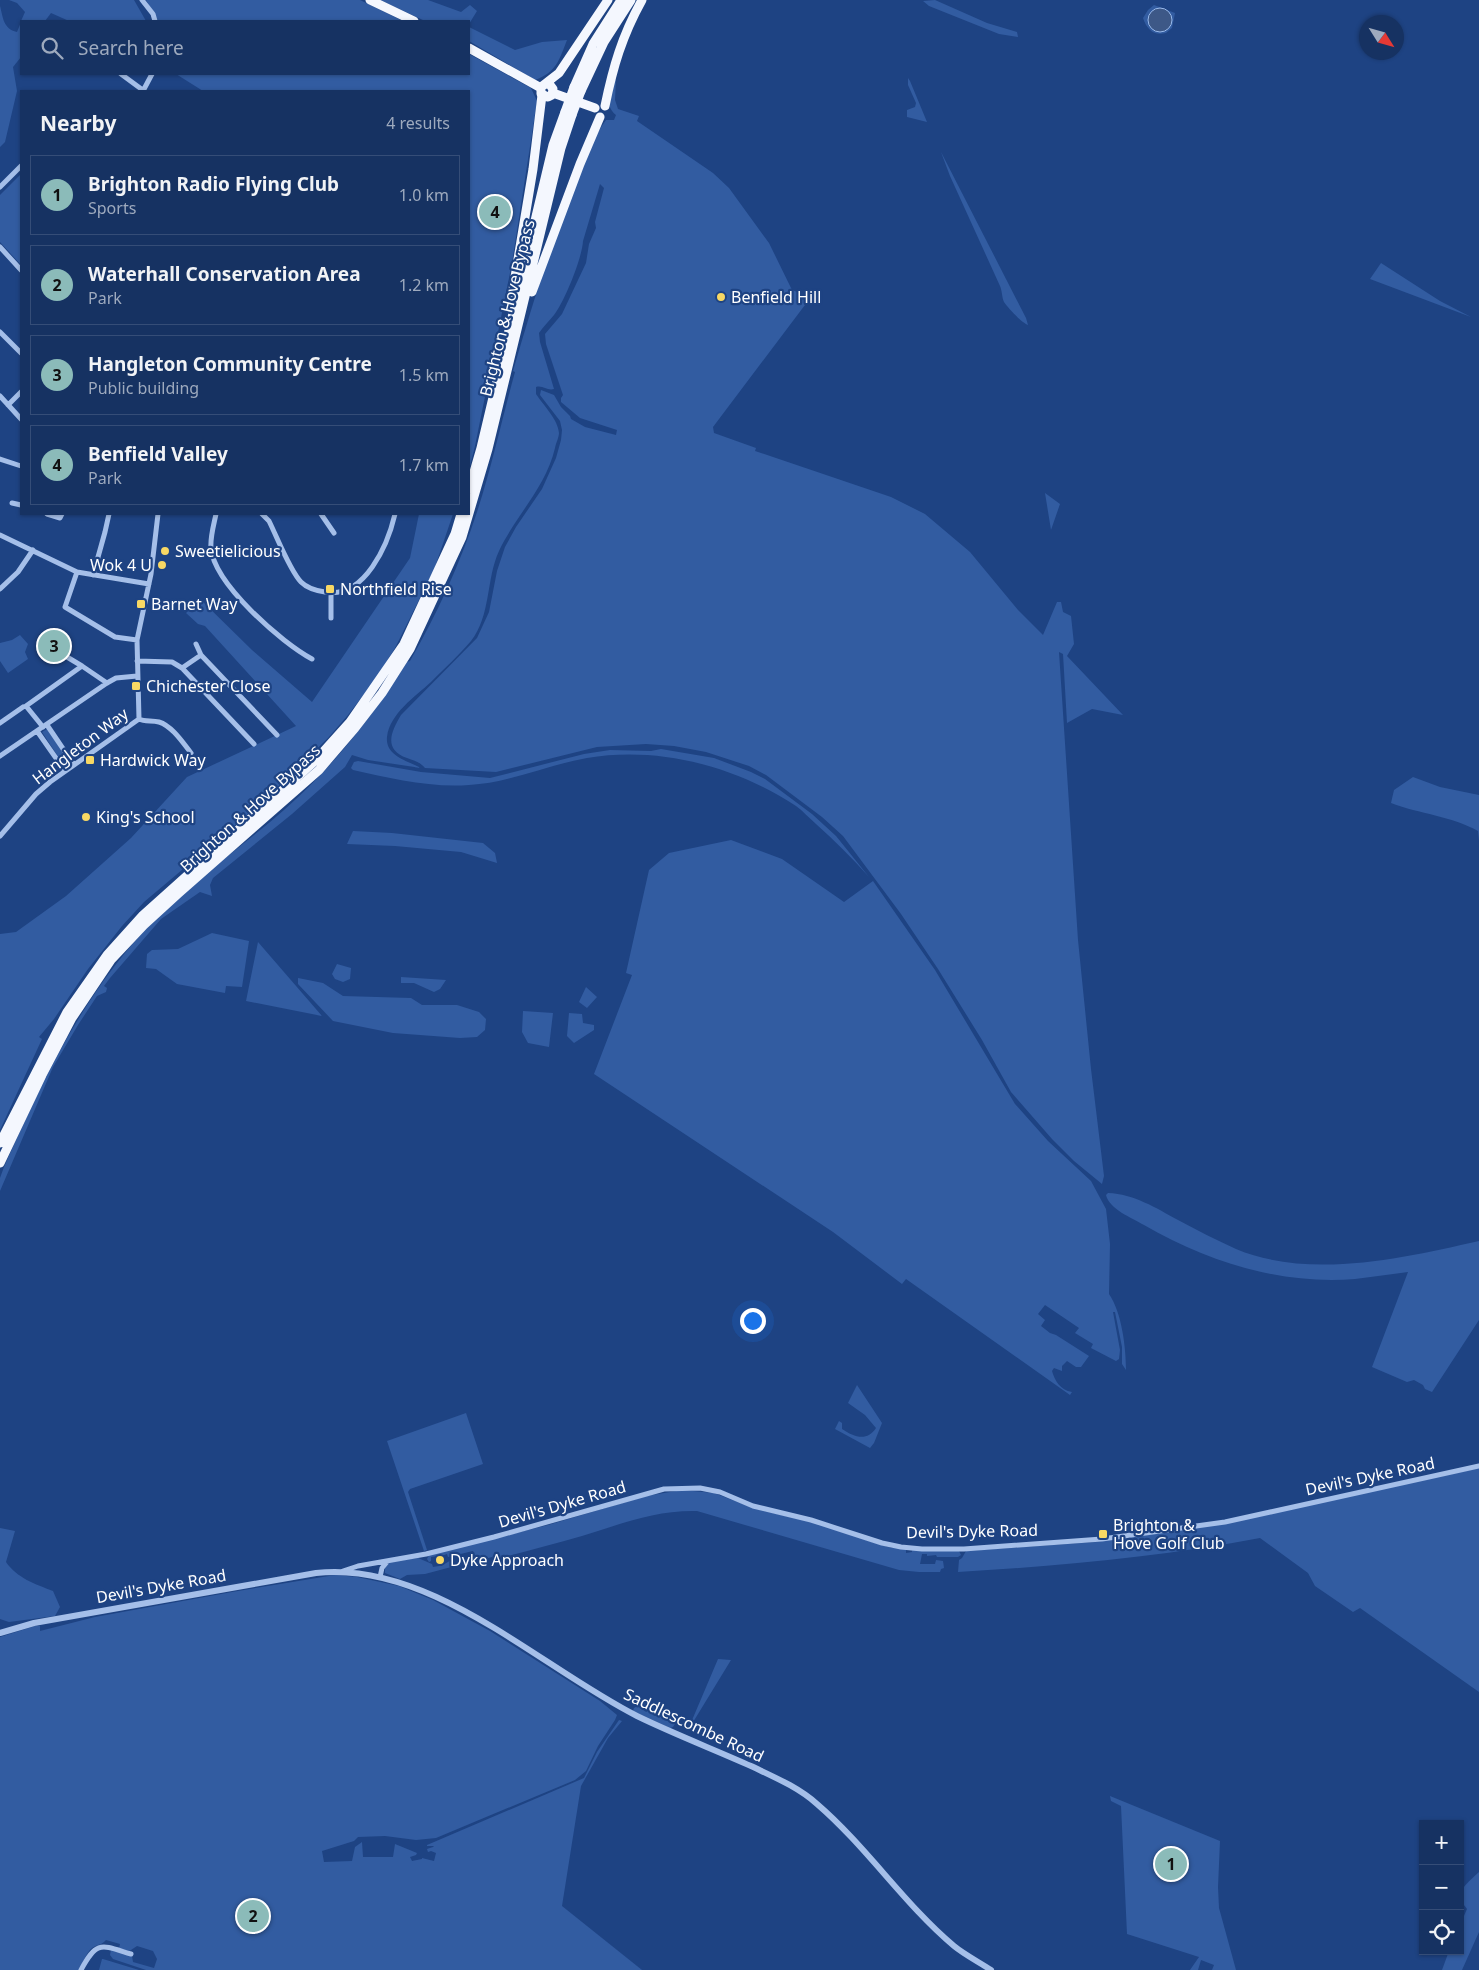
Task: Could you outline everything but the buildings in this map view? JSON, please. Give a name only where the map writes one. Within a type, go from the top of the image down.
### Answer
[{"type":"highway","points":[[370,0],[412,20]]},
{"type":"highway","points":[[503,355],[533,169],[543,89],[559,73],[608,0]]},
{"type":"highway","name":"Brighton & Hove Bypass","points":[[470,510],[488,449],[518,330],[569,114],[594,44],[621,0]]},
{"type":"highway","name":"Brighton & Hove Bypass","points":[[577,89],[631,0]]},
{"type":"highway","points":[[518,330],[580,164],[600,118],[607,113],[605,106],[610,77],[630,21],[642,0]]},
{"type":"highway","points":[[470,49],[543,89],[552,87],[552,93],[595,108],[599,105],[605,106]]},
{"type":"highway","points":[[595,108],[595,114],[600,118]]},
{"type":"highway","name":"Brighton & Hove Bypass","points":[[470,486],[482,448],[553,145],[569,114]]},
{"type":"highway","name":"Brighton & Hove Bypass","points":[[0,1143],[67,1012],[106,954],[143,915],[314,762],[350,722],[404,644],[455,534],[461,515]]},
{"type":"highway","name":"Brighton & Hove Bypass","points":[[0,1163],[42,1075],[72,1018],[111,960],[144,925],[179,893],[319,770],[377,700],[410,649],[462,537],[468,515]]},
{"type":"street","points":[[142,0],[153,14],[155,20]]},
{"type":"street","points":[[122,75],[142,90]]},
{"type":"street","points":[[144,90],[151,75]]},
{"type":"street","points":[[0,187],[20,167]]},
{"type":"street","points":[[0,247],[20,269]]},
{"type":"street","points":[[0,332],[20,351]]},
{"type":"street","points":[[8,405],[20,393]]},
{"type":"street","points":[[0,396],[20,418]]},
{"type":"street","points":[[0,459],[20,466]]},
{"type":"street","points":[[12,502],[20,505]]},
{"type":"street","points":[[50,515],[60,518],[62,515]]},
{"type":"street","points":[[93,575],[107,515]]},
{"type":"street","name":"Hangleton Way","points":[[0,836],[36,794],[65,771],[139,719],[137,640],[149,584],[158,515]]},
{"type":"street","points":[[216,515],[211,548],[217,567],[230,587],[280,638],[297,651],[312,659]]},
{"type":"street","points":[[263,515],[269,521],[302,582],[317,591],[331,593],[346,590],[362,579],[378,560],[390,535],[395,515]]},
{"type":"street","points":[[322,515],[334,533]]},
{"type":"street","points":[[0,535],[77,572],[149,584]]},
{"type":"street","points":[[0,589],[18,572],[33,550]]},
{"type":"street","points":[[77,572],[65,607],[114,637],[137,640]]},
{"type":"street","points":[[330,618],[331,593]]},
{"type":"street","points":[[196,644],[201,655],[276,735]]},
{"type":"street","points":[[51,654],[56,651],[107,683]]},
{"type":"street","points":[[182,668],[201,655]]},
{"type":"street","points":[[137,661],[172,662],[182,668],[254,744]]},
{"type":"street","points":[[74,765],[45,726],[26,706],[82,666]]},
{"type":"street","points":[[0,756],[107,683],[116,678],[137,676]]},
{"type":"street","points":[[0,723],[23,707]]},
{"type":"street","points":[[139,719],[142,721],[158,721],[164,724],[191,753]]},
{"type":"street","points":[[37,731],[65,771]]},
{"type":"street","name":"Devil's Dyke Road","points":[[0,1633],[34,1623],[88,1613],[387,1562],[494,1537],[664,1489],[700,1488],[720,1492],[753,1506],[811,1520],[882,1543],[901,1547],[964,1549],[1102,1539],[1225,1522],[1479,1466]]},
{"type":"street","points":[[380,1577],[383,1566],[387,1562]]},
{"type":"street","name":"Saddlescombe Road","points":[[343,1571],[380,1577],[427,1592],[496,1630],[596,1693],[638,1716],[788,1783],[817,1803],[955,1947],[991,1970]]},
{"type":"street","points":[[81,1970],[90,1952],[95,1948],[103,1946],[131,1954]]},
{"type":"shaded area","points":[[9,0],[134,0],[145,20],[67,20],[51,13],[46,20],[21,20],[25,12],[17,3]]},
{"type":"shaded area","points":[[146,0],[360,0],[401,20],[157,20]]},
{"type":"shaded area","points":[[380,0],[428,0],[461,12],[470,5],[477,11],[470,22],[470,20],[423,20]]},
{"type":"shaded area","points":[[935,0],[987,23],[1017,32],[1018,37],[999,34],[929,6],[923,1]]},
{"type":"shaded area","points":[[1154,5],[1175,13],[1172,28],[1166,33],[1155,33],[1149,29],[1143,18]]},
{"type":"shaded area","points":[[0,6],[4,22],[9,28],[17,32],[20,24],[20,58],[13,67],[17,91],[5,142],[0,147]]},
{"type":"shaded area","points":[[1160,8],[1165,9],[1171,15],[1171,25],[1165,31],[1160,32],[1155,31],[1149,25],[1148,20],[1149,15],[1155,9]]},
{"type":"shaded area","points":[[470,28],[515,50],[542,42],[567,40],[553,69],[535,80],[470,42]]},
{"type":"shaded area","points":[[470,55],[531,88],[537,101],[512,263],[470,466],[470,90],[201,90],[178,75],[470,75]]},
{"type":"shaded area","points":[[616,78],[615,100],[618,109],[639,116],[637,121],[713,173],[729,188],[769,243],[792,290],[811,297],[713,427],[714,433],[756,448],[755,451],[891,497],[925,514],[970,552],[1018,610],[1043,635],[1057,602],[1061,602],[1063,612],[1071,616],[1074,644],[1067,656],[1123,715],[1092,709],[1067,723],[1063,654],[1059,652],[1078,940],[1104,1176],[1102,1184],[1074,1161],[1052,1139],[1011,1092],[982,1040],[938,969],[901,914],[843,836],[822,817],[766,775],[749,766],[706,752],[674,746],[646,744],[597,747],[496,772],[425,768],[419,763],[399,754],[392,745],[392,734],[401,715],[477,638],[489,612],[497,571],[505,547],[542,489],[556,458],[562,430],[560,421],[540,395],[541,390],[554,395],[571,419],[585,427],[616,435],[617,430],[580,418],[561,402],[563,395],[546,344],[545,334],[562,314],[586,263],[589,244],[596,228],[595,222],[604,188],[600,184],[583,241],[580,258],[572,279],[554,315],[539,333],[554,389],[536,387],[536,394],[553,417],[559,433],[551,462],[538,488],[499,551],[492,573],[482,620],[471,641],[431,682],[404,706],[389,728],[387,744],[393,753],[421,768],[368,760],[352,755],[345,767],[292,814],[213,878],[210,885],[212,896],[200,892],[161,919],[104,986],[107,988],[106,992],[97,996],[53,1067],[0,1191],[0,1178],[4,1167],[35,1099],[69,1035],[108,974],[157,917],[204,875],[284,810],[319,777],[366,721],[407,662],[410,661],[420,643],[439,607],[477,512],[515,372],[513,371],[539,284],[561,220],[594,138],[606,120],[614,120],[616,115],[610,106],[609,97]]},
{"type":"shaded area","points":[[908,78],[927,122],[907,117],[907,110],[915,107],[916,103],[908,85]]},
{"type":"shaded area","points":[[941,152],[1028,325],[1004,302],[1000,286]]},
{"type":"shaded area","points":[[20,175],[20,264],[0,242],[0,195]]},
{"type":"shaded area","points":[[1381,263],[1440,301],[1471,317],[1370,279]]},
{"type":"shaded area","points":[[1045,493],[1060,504],[1051,530]]},
{"type":"shaded area","points":[[419,515],[453,515],[434,570],[395,648],[375,680],[328,738],[259,805],[144,902],[122,926],[39,1037],[42,1039],[0,1130],[0,934],[16,932],[66,896],[131,838],[187,777],[296,726],[205,626],[198,624],[186,613],[200,599],[252,650],[312,702],[410,558]]},
{"type":"shaded area","points":[[20,635],[28,644],[25,652],[28,659],[8,673],[0,661],[0,643],[12,640]]},
{"type":"shaded area","points":[[47,729],[69,761],[63,764],[42,732]]},
{"type":"shaded area","points":[[661,749],[714,758],[765,779],[812,814],[836,836],[869,877],[837,843],[796,806],[748,780],[696,762],[669,757],[614,755],[572,761],[484,784],[454,786],[410,782],[351,768],[354,762],[358,761],[421,772],[490,778],[584,754],[610,750],[651,751]]},
{"type":"shaded area","points":[[1413,777],[1440,787],[1479,795],[1479,841],[1478,831],[1468,826],[1391,803],[1394,790]]},
{"type":"shaded area","points":[[353,831],[392,833],[483,843],[495,853],[497,863],[461,852],[347,844]]},
{"type":"shaded area","points":[[731,840],[782,859],[844,902],[873,881],[935,970],[1015,1104],[1048,1141],[1091,1181],[1106,1209],[1110,1244],[1109,1294],[1120,1321],[1124,1341],[1126,1370],[1122,1364],[1122,1347],[1115,1312],[1113,1312],[1120,1350],[1119,1359],[1116,1361],[1091,1348],[1093,1344],[1075,1333],[1079,1328],[1045,1305],[1038,1314],[1045,1320],[1041,1326],[1089,1356],[1081,1367],[1076,1367],[1067,1361],[1062,1366],[1062,1371],[1054,1368],[1052,1371],[1059,1384],[1064,1389],[1072,1392],[1070,1395],[906,1279],[902,1284],[833,1232],[594,1074],[632,975],[626,973],[649,870],[669,853]]},
{"type":"shaded area","points":[[212,933],[249,941],[242,987],[226,986],[225,993],[177,984],[156,969],[146,968],[147,954],[152,950],[178,949]]},
{"type":"shaded area","points":[[258,942],[322,1016],[246,1001]]},
{"type":"shaded area","points":[[337,964],[351,968],[350,979],[343,982],[335,979],[332,974]]},
{"type":"shaded area","points":[[401,977],[446,980],[440,989],[434,992],[414,983],[401,983]]},
{"type":"shaded area","points":[[298,978],[323,983],[343,996],[411,998],[422,1005],[457,1005],[479,1012],[486,1019],[485,1030],[477,1037],[460,1038],[393,1033],[333,1021],[298,984]]},
{"type":"shaded area","points":[[586,987],[597,997],[587,1008],[579,1002]]},
{"type":"shaded area","points":[[523,1011],[553,1013],[549,1047],[528,1043],[522,1032]]},
{"type":"shaded area","points":[[569,1013],[582,1014],[583,1023],[594,1025],[594,1030],[574,1043],[567,1036]]},
{"type":"shaded area","points":[[1108,1193],[1127,1196],[1144,1202],[1236,1249],[1265,1258],[1295,1263],[1326,1265],[1357,1263],[1420,1254],[1479,1241],[1479,1320],[1432,1392],[1414,1380],[1407,1382],[1372,1367],[1408,1272],[1355,1279],[1327,1280],[1273,1274],[1246,1268],[1194,1250],[1127,1216],[1112,1205],[1106,1195]]},
{"type":"shaded area","points":[[857,1385],[882,1423],[870,1448],[835,1429],[839,1421],[842,1423],[842,1429],[856,1436],[864,1437],[876,1428],[865,1415],[848,1403]]},
{"type":"shaded area","points":[[466,1413],[483,1464],[410,1489],[408,1492],[427,1550],[424,1551],[387,1441]]},
{"type":"shaded area","points":[[1479,1468],[1479,1692],[1360,1608],[1353,1612],[1315,1586],[1308,1573],[1260,1538],[1110,1560],[958,1572],[959,1560],[966,1551],[1096,1542],[1227,1523]]},
{"type":"shaded area","points":[[682,1490],[714,1493],[756,1509],[815,1523],[892,1548],[906,1548],[906,1553],[912,1552],[912,1550],[959,1551],[961,1555],[958,1557],[937,1557],[936,1555],[927,1556],[927,1554],[922,1554],[920,1564],[935,1564],[936,1560],[943,1561],[944,1568],[940,1572],[899,1570],[697,1511],[682,1511],[652,1515],[493,1560],[492,1557],[477,1561],[473,1551],[448,1557],[447,1554],[439,1559],[438,1556],[431,1557],[429,1562],[427,1559],[429,1555],[548,1525],[646,1496]]},
{"type":"shaded area","points":[[0,1528],[15,1531],[6,1562],[10,1568],[21,1576],[53,1591],[60,1607],[55,1616],[9,1622],[0,1619]]},
{"type":"shaded area","points":[[418,1558],[432,1564],[433,1567],[439,1566],[440,1563],[441,1566],[453,1559],[455,1566],[425,1574],[407,1575],[400,1579],[385,1573],[385,1568],[390,1562]]},
{"type":"shaded area","points":[[335,1575],[357,1577],[399,1586],[433,1600],[490,1631],[600,1701],[617,1715],[598,1746],[586,1771],[575,1780],[436,1838],[416,1840],[385,1836],[358,1837],[354,1841],[322,1851],[324,1862],[352,1861],[355,1847],[362,1842],[363,1857],[393,1857],[395,1844],[417,1853],[410,1857],[412,1861],[422,1858],[434,1861],[436,1853],[428,1852],[427,1849],[434,1846],[427,1845],[584,1778],[597,1752],[619,1720],[622,1721],[608,1738],[581,1786],[562,1906],[642,1970],[146,1970],[113,1959],[110,1955],[111,1950],[132,1956],[133,1962],[154,1968],[157,1959],[153,1951],[137,1946],[128,1952],[119,1949],[120,1944],[106,1940],[90,1950],[79,1970],[0,1970],[0,1637],[35,1626],[40,1626],[40,1631],[95,1617]]},
{"type":"shaded area","points":[[718,1659],[731,1660],[687,1732]]},
{"type":"shaded area","points":[[645,1702],[668,1712],[676,1722],[673,1727],[670,1728],[633,1711],[634,1708]]},
{"type":"shaded area","points":[[1110,1796],[1220,1841],[1219,1908],[1236,1970],[1212,1970],[1214,1965],[1201,1960],[1198,1970],[1190,1970],[1199,1957],[1127,1934],[1121,1806],[1111,1801]]},
{"type":"shaded area","points":[[1479,1872],[1479,1932],[1462,1970],[1442,1970],[1448,1955],[1464,1955],[1464,1916],[1467,1909],[1464,1904],[1464,1888]]},
{"type":"shaded area","points":[[103,1959],[139,1970],[99,1970]]},
{"type":"place","name":"Benfield Valley","points":[[495,212]]},
{"type":"place","name":"Benfield Hill","points":[[721,297]]},
{"type":"place","name":"Sweetielicious","points":[[165,551]]},
{"type":"place","name":"Wok 4 U","points":[[162,565]]},
{"type":"place","name":"Northfield Rise","points":[[330,589]]},
{"type":"place","name":"Barnet Way","points":[[141,604]]},
{"type":"place","name":"Hangleton Community Centre","points":[[54,646]]},
{"type":"place","name":"Chichester Close","points":[[136,686]]},
{"type":"place","name":"Hardwick Way","points":[[90,760]]},
{"type":"place","name":"King's School","points":[[86,817]]},
{"type":"place","name":"Brighton & Hove Golf Club","points":[[1103,1534]]},
{"type":"place","name":"Dyke Approach","points":[[440,1560]]},
{"type":"place","name":"Brighton Radio Flying Club","points":[[1171,1864]]},
{"type":"place","name":"Waterhall Conservation Area","points":[[253,1916]]}]
